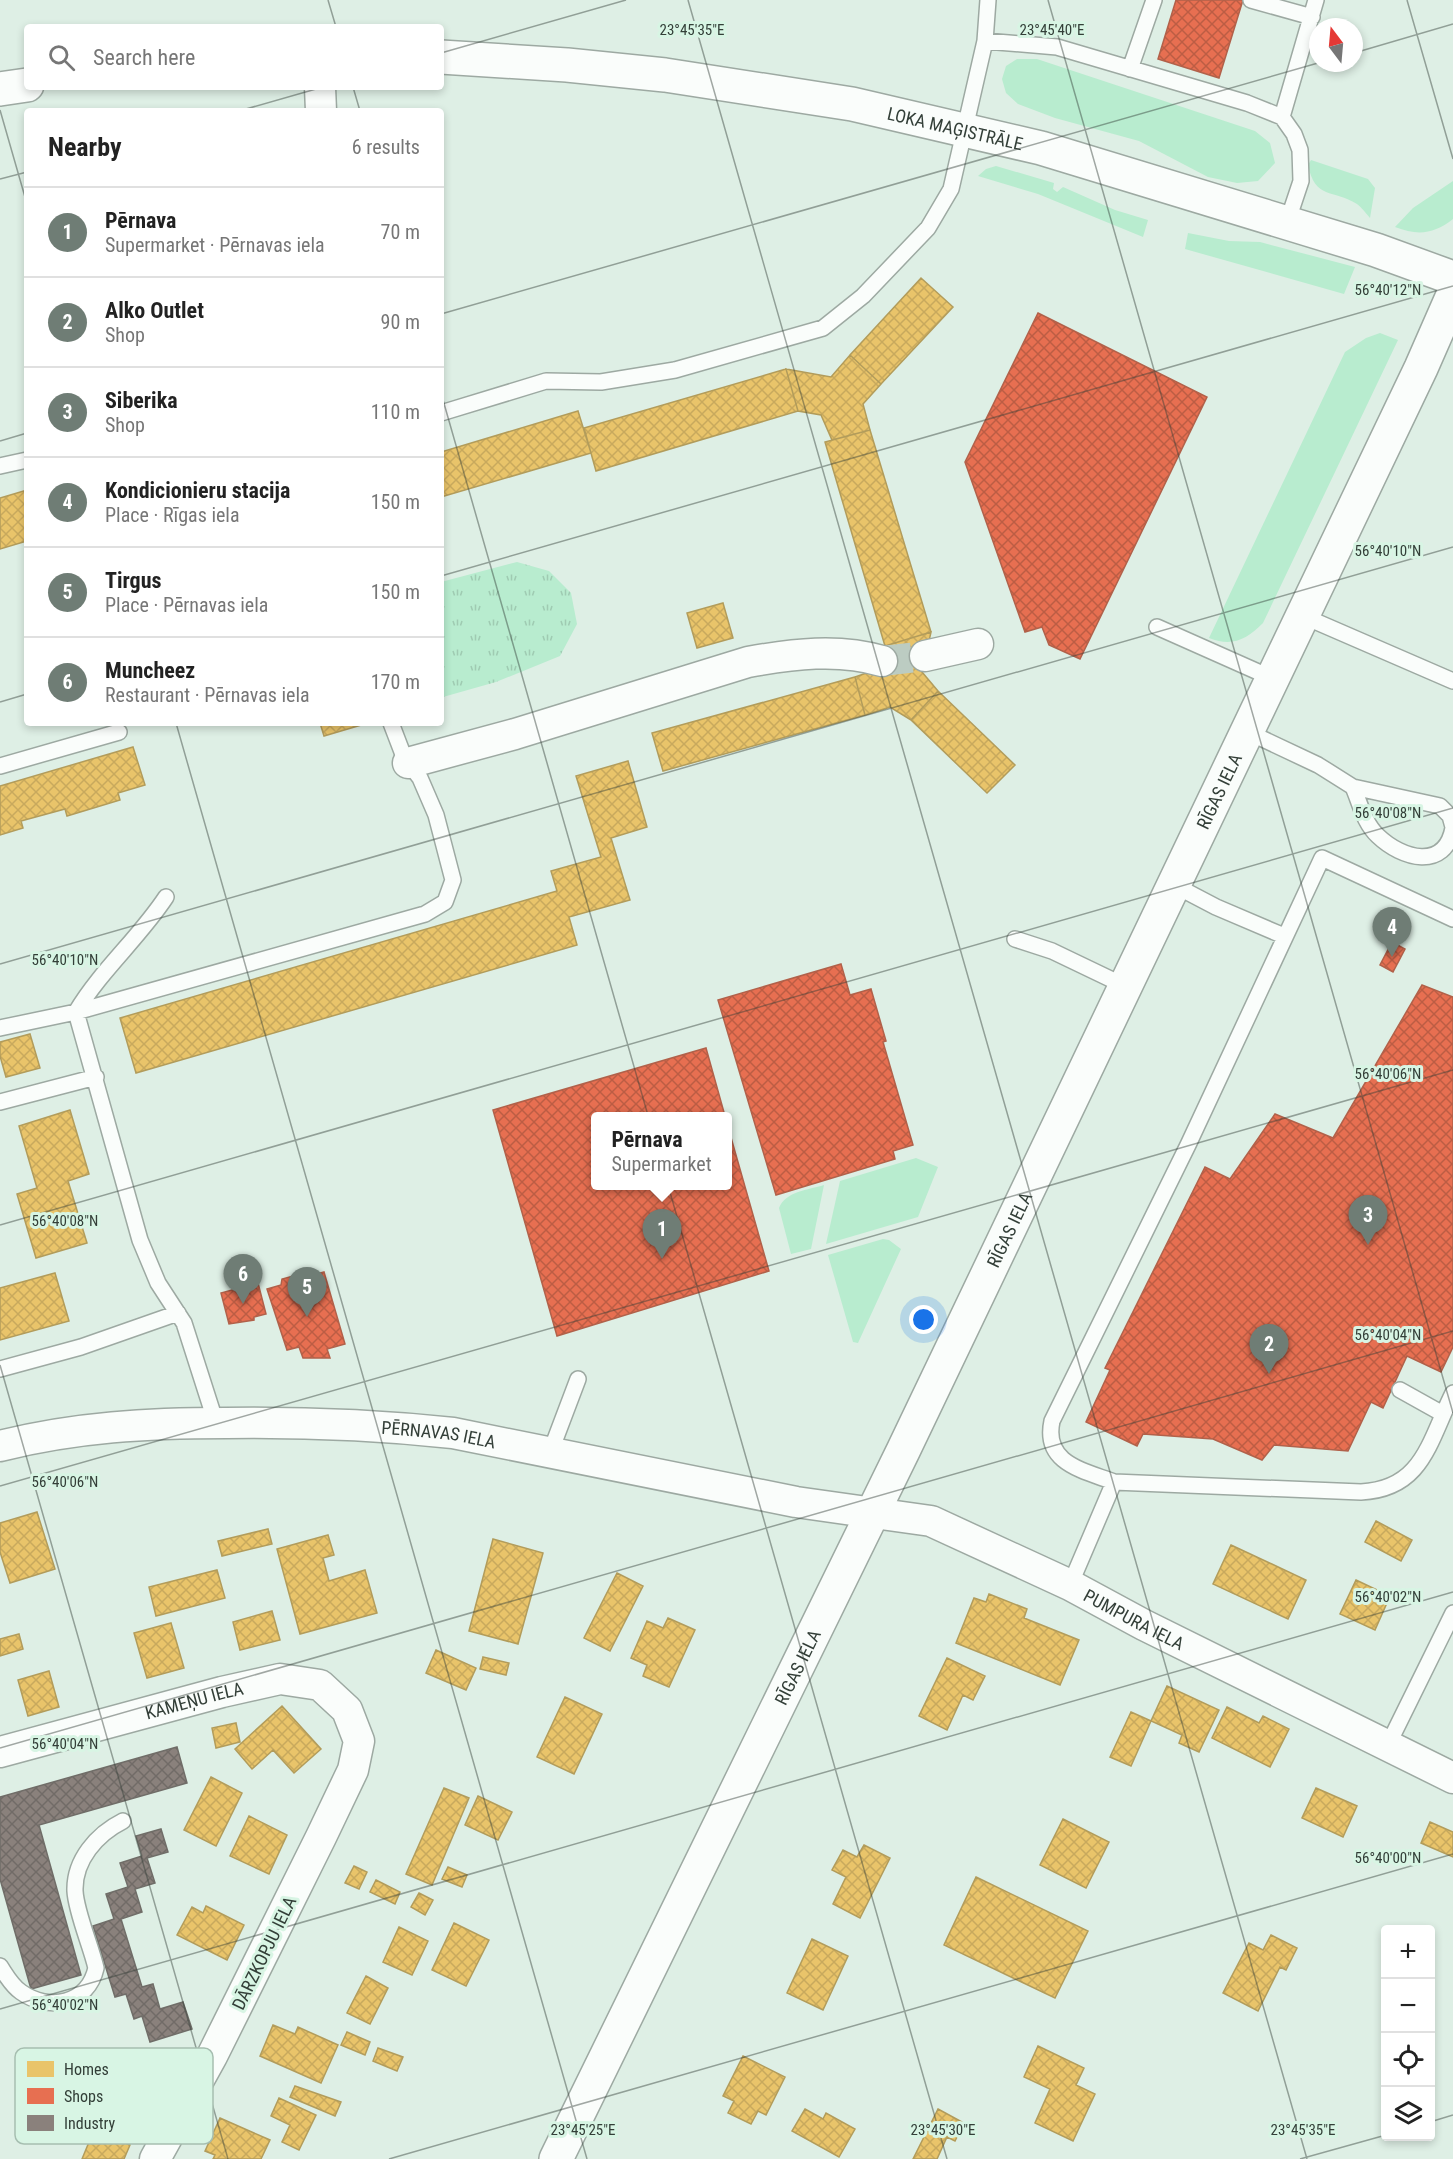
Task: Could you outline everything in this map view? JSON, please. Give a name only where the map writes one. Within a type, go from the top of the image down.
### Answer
[{"type":"main road","name":"LOKA MAĢISTRĀLE","points":[[444,57],[665,75],[743,89],[852,104],[1041,148],[1376,250],[1453,278]]},
{"type":"main road","points":[[0,89],[24,86]]},
{"type":"main road","name":"RĪGAS IELA","points":[[556,2159],[873,1512],[1274,679],[1421,369],[1453,295]]},
{"type":"street","points":[[320,90],[321,108]]},
{"type":"street","points":[[926,656],[978,644]]},
{"type":"street","points":[[408,763],[515,734],[748,662],[776,657],[838,652],[856,653],[882,660]]},
{"type":"street","name":"PĒRNAVAS IELA","points":[[0,1446],[84,1428],[148,1424],[335,1424],[416,1429],[453,1433],[786,1500],[873,1512]]},
{"type":"street","name":"PUMPURA IELA","points":[[873,1512],[932,1521],[1070,1585],[1453,1778]]},
{"type":"street","name":"KAMEŅU IELA","points":[[0,1752],[222,1692],[280,1679],[320,1685],[347,1710],[359,1742]]},
{"type":"street","name":"DĀRZKOPJU IELA","points":[[213,2054],[353,1770],[359,1742]]},
{"type":"street","name":"DĀRZKOPJU IELA","points":[[155,2159],[163,2144]]},
{"type":"lane","points":[[444,412],[546,381],[602,382],[675,370],[823,328],[863,296],[928,228],[951,189],[985,41],[988,0]]},
{"type":"lane","points":[[1130,69],[1154,0]]},
{"type":"lane","points":[[1251,0],[1312,17]]},
{"type":"lane","points":[[1282,117],[1316,0]]},
{"type":"lane","points":[[985,41],[1057,47],[1247,103],[1282,117],[1294,134],[1300,150],[1301,181],[1287,223]]},
{"type":"lane","points":[[0,466],[24,461]]},
{"type":"lane","points":[[1303,616],[1453,681]]},
{"type":"lane","points":[[1157,627],[1274,679]]},
{"type":"lane","points":[[0,1028],[76,1012],[425,914],[445,902],[453,879],[436,815],[420,778],[408,763],[392,726]]},
{"type":"lane","points":[[0,766],[119,732]]},
{"type":"lane","points":[[1248,732],[1318,765],[1353,787],[1440,806],[1450,816],[1453,828],[1445,849],[1436,855],[1423,857],[1400,851],[1378,836],[1370,826],[1353,787]]},
{"type":"lane","points":[[1453,919],[1322,858],[1188,1145],[1052,1421],[1049,1437],[1056,1455],[1076,1468],[1114,1482],[1376,1491],[1404,1481],[1416,1469],[1453,1393]]},
{"type":"lane","points":[[1174,885],[1216,907],[1284,936]]},
{"type":"lane","points":[[166,897],[151,919],[96,981],[76,1012],[141,1240],[158,1283],[178,1314],[198,1364],[216,1423]]},
{"type":"lane","points":[[1015,939],[1052,951],[1125,986]]},
{"type":"lane","points":[[0,1102],[96,1077]]},
{"type":"lane","points":[[0,1369],[81,1347],[178,1314]]},
{"type":"lane","points":[[550,1453],[578,1379]]},
{"type":"lane","points":[[1401,1390],[1443,1414]]},
{"type":"lane","points":[[1070,1585],[1114,1482]]},
{"type":"lane","points":[[1388,1747],[1453,1613]]},
{"type":"lane","points":[[0,1966],[8,1980],[21,1992],[46,2003],[64,2002],[81,1995],[93,1980],[96,1968],[75,1892],[77,1875],[83,1859],[93,1844],[106,1830],[123,1821]]},
{"type":"green space","points":[[1017,59],[1037,59],[1255,131],[1270,143],[1275,163],[1258,181],[1237,183],[1208,177],[1139,141],[1055,118],[1018,104],[1006,93],[1002,79],[1006,66]]},
{"type":"green space","points":[[1311,160],[1368,179],[1375,188],[1370,218],[1357,204],[1320,189],[1311,176],[1308,165]]},
{"type":"green space","points":[[996,166],[1054,183],[1053,189],[1057,192],[1063,187],[1115,210],[1148,220],[1143,237],[1038,194],[978,176],[986,169]]},
{"type":"green space","points":[[1453,181],[1453,219],[1439,228],[1426,232],[1411,232],[1395,227],[1413,208]]},
{"type":"green space","points":[[1188,233],[1229,241],[1260,242],[1355,267],[1344,294],[1185,249]]},
{"type":"green space","points":[[1380,333],[1398,340],[1263,623],[1245,638],[1232,642],[1209,638],[1345,352],[1366,338]]},
{"type":"green space","points":[[517,562],[549,571],[571,593],[577,624],[560,656],[496,682],[444,697],[444,581]]},
{"type":"green space","points":[[916,1158],[938,1167],[918,1217],[826,1244],[840,1181]]},
{"type":"green space","points":[[824,1185],[811,1249],[791,1254],[779,1208],[782,1202],[792,1195]]},
{"type":"green space","points":[[883,1239],[889,1240],[901,1249],[858,1343],[853,1342],[828,1255]]},
{"type":"building: Homes","points":[[921,278],[953,307],[881,384],[850,355]]},
{"type":"building: Homes","points":[[850,355],[881,384],[863,404],[870,430],[832,440],[821,415],[798,411],[786,369],[831,377]]},
{"type":"building: Homes","points":[[786,369],[798,411],[596,471],[584,428]]},
{"type":"building: Homes","points":[[578,411],[591,453],[444,496],[444,451]]},
{"type":"building: Homes","points":[[870,430],[931,632],[885,646],[825,442]]},
{"type":"building: Homes","points":[[24,491],[24,542],[0,549],[0,498]]},
{"type":"building: Homes","points":[[723,603],[733,638],[697,648],[687,613]]},
{"type":"building: Homes","points":[[931,632],[922,672],[938,691],[911,720],[890,707],[865,715],[855,677],[881,668],[885,646]]},
{"type":"building: Homes","points":[[855,677],[865,715],[663,771],[652,733]]},
{"type":"building: Homes","points":[[938,691],[1015,765],[987,793],[911,720]]},
{"type":"building: Homes","points":[[321,726],[358,726],[324,736]]},
{"type":"building: Homes","points":[[133,747],[145,785],[118,793],[120,800],[67,816],[65,809],[21,821],[23,828],[0,835],[0,786]]},
{"type":"building: Homes","points":[[628,761],[647,827],[611,838],[630,900],[569,917],[577,945],[136,1073],[120,1018],[557,891],[551,871],[601,857],[576,776]]},
{"type":"building: Homes","points":[[30,1034],[40,1068],[6,1077],[0,1056],[0,1042]]},
{"type":"building: Homes","points":[[70,1110],[89,1174],[68,1181],[87,1243],[36,1258],[17,1194],[37,1188],[19,1126]]},
{"type":"building: Homes","points":[[55,1273],[69,1321],[0,1340],[0,1288]]},
{"type":"building: Homes","points":[[37,1512],[55,1569],[10,1583],[0,1552],[0,1523]]},
{"type":"building: Homes","points":[[1376,1521],[1412,1540],[1401,1561],[1365,1542]]},
{"type":"building: Homes","points":[[268,1529],[272,1544],[222,1556],[218,1541]]},
{"type":"building: Homes","points":[[328,1535],[334,1555],[323,1558],[329,1581],[365,1570],[377,1613],[300,1634],[277,1549]]},
{"type":"building: Homes","points":[[493,1539],[543,1553],[518,1644],[469,1631]]},
{"type":"building: Homes","points":[[1231,1545],[1306,1580],[1288,1619],[1213,1584]]},
{"type":"building: Homes","points":[[217,1570],[225,1598],[156,1616],[149,1587]]},
{"type":"building: Homes","points":[[617,1573],[643,1586],[610,1651],[584,1638]]},
{"type":"building: Homes","points":[[1356,1580],[1390,1596],[1375,1630],[1340,1614]]},
{"type":"building: Homes","points":[[989,1594],[1027,1609],[1024,1618],[1079,1640],[1060,1685],[956,1643],[974,1598],[986,1602]]},
{"type":"building: Homes","points":[[272,1611],[280,1640],[240,1650],[233,1622]]},
{"type":"building: Homes","points":[[668,1618],[695,1630],[669,1687],[643,1676],[647,1665],[631,1658],[647,1621],[663,1628]]},
{"type":"building: Homes","points":[[171,1623],[184,1668],[147,1678],[134,1633]]},
{"type":"building: Homes","points":[[19,1634],[23,1649],[0,1656],[0,1639]]},
{"type":"building: Homes","points":[[436,1650],[476,1668],[466,1690],[426,1673]]},
{"type":"building: Homes","points":[[483,1657],[509,1663],[506,1675],[480,1669]]},
{"type":"building: Homes","points":[[947,1658],[985,1676],[973,1700],[963,1695],[947,1730],[919,1716]]},
{"type":"building: Homes","points":[[49,1671],[59,1707],[28,1716],[18,1680]]},
{"type":"building: Homes","points":[[1167,1686],[1219,1710],[1199,1752],[1179,1743],[1182,1735],[1151,1721]]},
{"type":"building: Homes","points":[[565,1697],[602,1714],[574,1774],[537,1757]]},
{"type":"building: Homes","points":[[282,1706],[321,1749],[294,1773],[273,1750],[252,1769],[235,1749]]},
{"type":"building: Homes","points":[[1227,1707],[1259,1723],[1263,1716],[1289,1729],[1270,1767],[1212,1738]]},
{"type":"building: Homes","points":[[1131,1712],[1151,1721],[1131,1766],[1110,1757]]},
{"type":"building: Homes","points":[[236,1723],[240,1742],[216,1748],[212,1728]]},
{"type":"building: Homes","points":[[211,1777],[242,1793],[216,1846],[184,1830]]},
{"type":"building: Homes","points":[[444,1788],[469,1798],[432,1885],[406,1874]]},
{"type":"building: Homes","points":[[1316,1788],[1357,1806],[1343,1837],[1302,1818]]},
{"type":"building: Homes","points":[[478,1796],[512,1812],[498,1840],[465,1825]]},
{"type":"building: Homes","points":[[249,1816],[287,1835],[269,1874],[230,1856]]},
{"type":"building: Homes","points":[[1063,1819],[1109,1842],[1086,1888],[1040,1865]]},
{"type":"building: Homes","points":[[1430,1822],[1453,1832],[1453,1857],[1421,1843]]},
{"type":"building: Homes","points":[[864,1845],[890,1858],[860,1918],[833,1904],[846,1877],[832,1870],[843,1850],[857,1857]]},
{"type":"building: Homes","points":[[354,1866],[367,1872],[359,1889],[345,1883]]},
{"type":"building: Homes","points":[[448,1867],[467,1875],[462,1887],[442,1879]]},
{"type":"building: Homes","points":[[976,1877],[1088,1931],[1055,1998],[944,1945]]},
{"type":"building: Homes","points":[[376,1880],[400,1892],[395,1904],[370,1892]]},
{"type":"building: Homes","points":[[419,1893],[433,1900],[425,1915],[411,1907]]},
{"type":"building: Homes","points":[[206,1906],[244,1925],[227,1960],[177,1935],[192,1907],[203,1913]]},
{"type":"building: Homes","points":[[454,1923],[489,1940],[466,1986],[432,1970]]},
{"type":"building: Homes","points":[[399,1927],[428,1941],[412,1975],[383,1962]]},
{"type":"building: Homes","points":[[1271,1935],[1297,1948],[1286,1970],[1280,1967],[1258,2011],[1223,1993],[1249,1943],[1263,1950]]},
{"type":"building: Homes","points":[[812,1939],[848,1956],[823,2010],[787,1993]]},
{"type":"building: Homes","points":[[366,1976],[388,1988],[370,2024],[347,2013]]},
{"type":"building: Homes","points":[[273,2025],[295,2034],[298,2027],[338,2045],[321,2083],[260,2056]]},
{"type":"building: Homes","points":[[347,2032],[370,2042],[365,2055],[341,2045]]},
{"type":"building: Homes","points":[[1038,2046],[1084,2068],[1076,2085],[1095,2094],[1073,2141],[1035,2123],[1050,2089],[1024,2077]]},
{"type":"building: Homes","points":[[378,2048],[403,2057],[397,2071],[373,2061]]},
{"type":"building: Homes","points":[[743,2056],[785,2077],[766,2115],[758,2111],[751,2124],[728,2113],[734,2101],[723,2096]]},
{"type":"building: Homes","points":[[295,2086],[341,2102],[335,2116],[290,2097]]},
{"type":"building: Homes","points":[[279,2098],[316,2115],[299,2150],[282,2142],[290,2125],[271,2116]]},
{"type":"building: Homes","points":[[805,2109],[823,2119],[826,2113],[855,2129],[839,2157],[792,2131]]},
{"type":"building: Homes","points":[[938,2109],[964,2123],[955,2141],[947,2137],[937,2159],[913,2159]]},
{"type":"building: Homes","points":[[220,2118],[270,2140],[261,2159],[213,2159],[215,2155],[205,2151],[208,2144],[213,2144],[213,2133]]},
{"type":"building: Homes","points":[[88,2144],[130,2145],[124,2159],[82,2159]]},
{"type":"building: Shops","points":[[1176,0],[1243,0],[1219,78],[1158,59]]},
{"type":"building: Shops","points":[[1038,313],[1207,397],[1080,659],[1049,645],[1042,627],[1025,632],[965,462]]},
{"type":"building: Shops","points":[[1392,942],[1405,949],[1393,972],[1380,965]]},
{"type":"building: Shops","points":[[841,964],[850,995],[871,989],[886,1041],[883,1042],[913,1145],[893,1151],[895,1159],[776,1195],[718,1000]]},
{"type":"building: Shops","points":[[1422,985],[1453,997],[1453,1347],[1441,1372],[1407,1356],[1383,1408],[1371,1402],[1348,1451],[1274,1445],[1262,1460],[1213,1439],[1143,1434],[1137,1446],[1086,1422],[1110,1370],[1105,1368],[1205,1167],[1230,1179],[1275,1114],[1333,1138]]},
{"type":"building: Shops","points":[[706,1048],[724,1112],[591,1112],[591,1190],[732,1190],[732,1141],[769,1271],[557,1336],[493,1110]]},
{"type":"building: Shops","points":[[324,1272],[345,1344],[327,1349],[330,1358],[303,1358],[299,1347],[287,1350],[267,1289],[281,1285],[282,1279],[293,1276],[296,1280]]},
{"type":"building: Shops","points":[[258,1283],[266,1314],[254,1317],[254,1320],[229,1324],[221,1293]]},
{"type":"building: Industry","points":[[177,1747],[187,1783],[39,1825],[81,1975],[31,1989],[0,1879],[0,1797]]},
{"type":"building: Industry","points":[[161,1829],[168,1852],[147,1858],[155,1883],[135,1889],[142,1912],[121,1919],[142,1987],[153,1984],[160,2009],[183,2002],[192,2029],[150,2042],[142,2016],[134,2019],[126,1994],[115,1997],[93,1926],[114,1919],[106,1894],[128,1887],[120,1863],[142,1856],[136,1836]]},
{"type":"tunnel","points":[[882,661],[925,656]]},
{"type":"place","name":"Kondicionieru stacija","points":[[1392,957]]},
{"type":"place","name":"Siberika","points":[[1368,1245]]},
{"type":"place","name":"Pērnava","points":[[662,1259]]},
{"type":"place","name":"Muncheez","points":[[243,1304]]},
{"type":"place","name":"Tirgus","points":[[307,1317]]},
{"type":"place","name":"Alko Outlet","points":[[1269,1374]]}]
